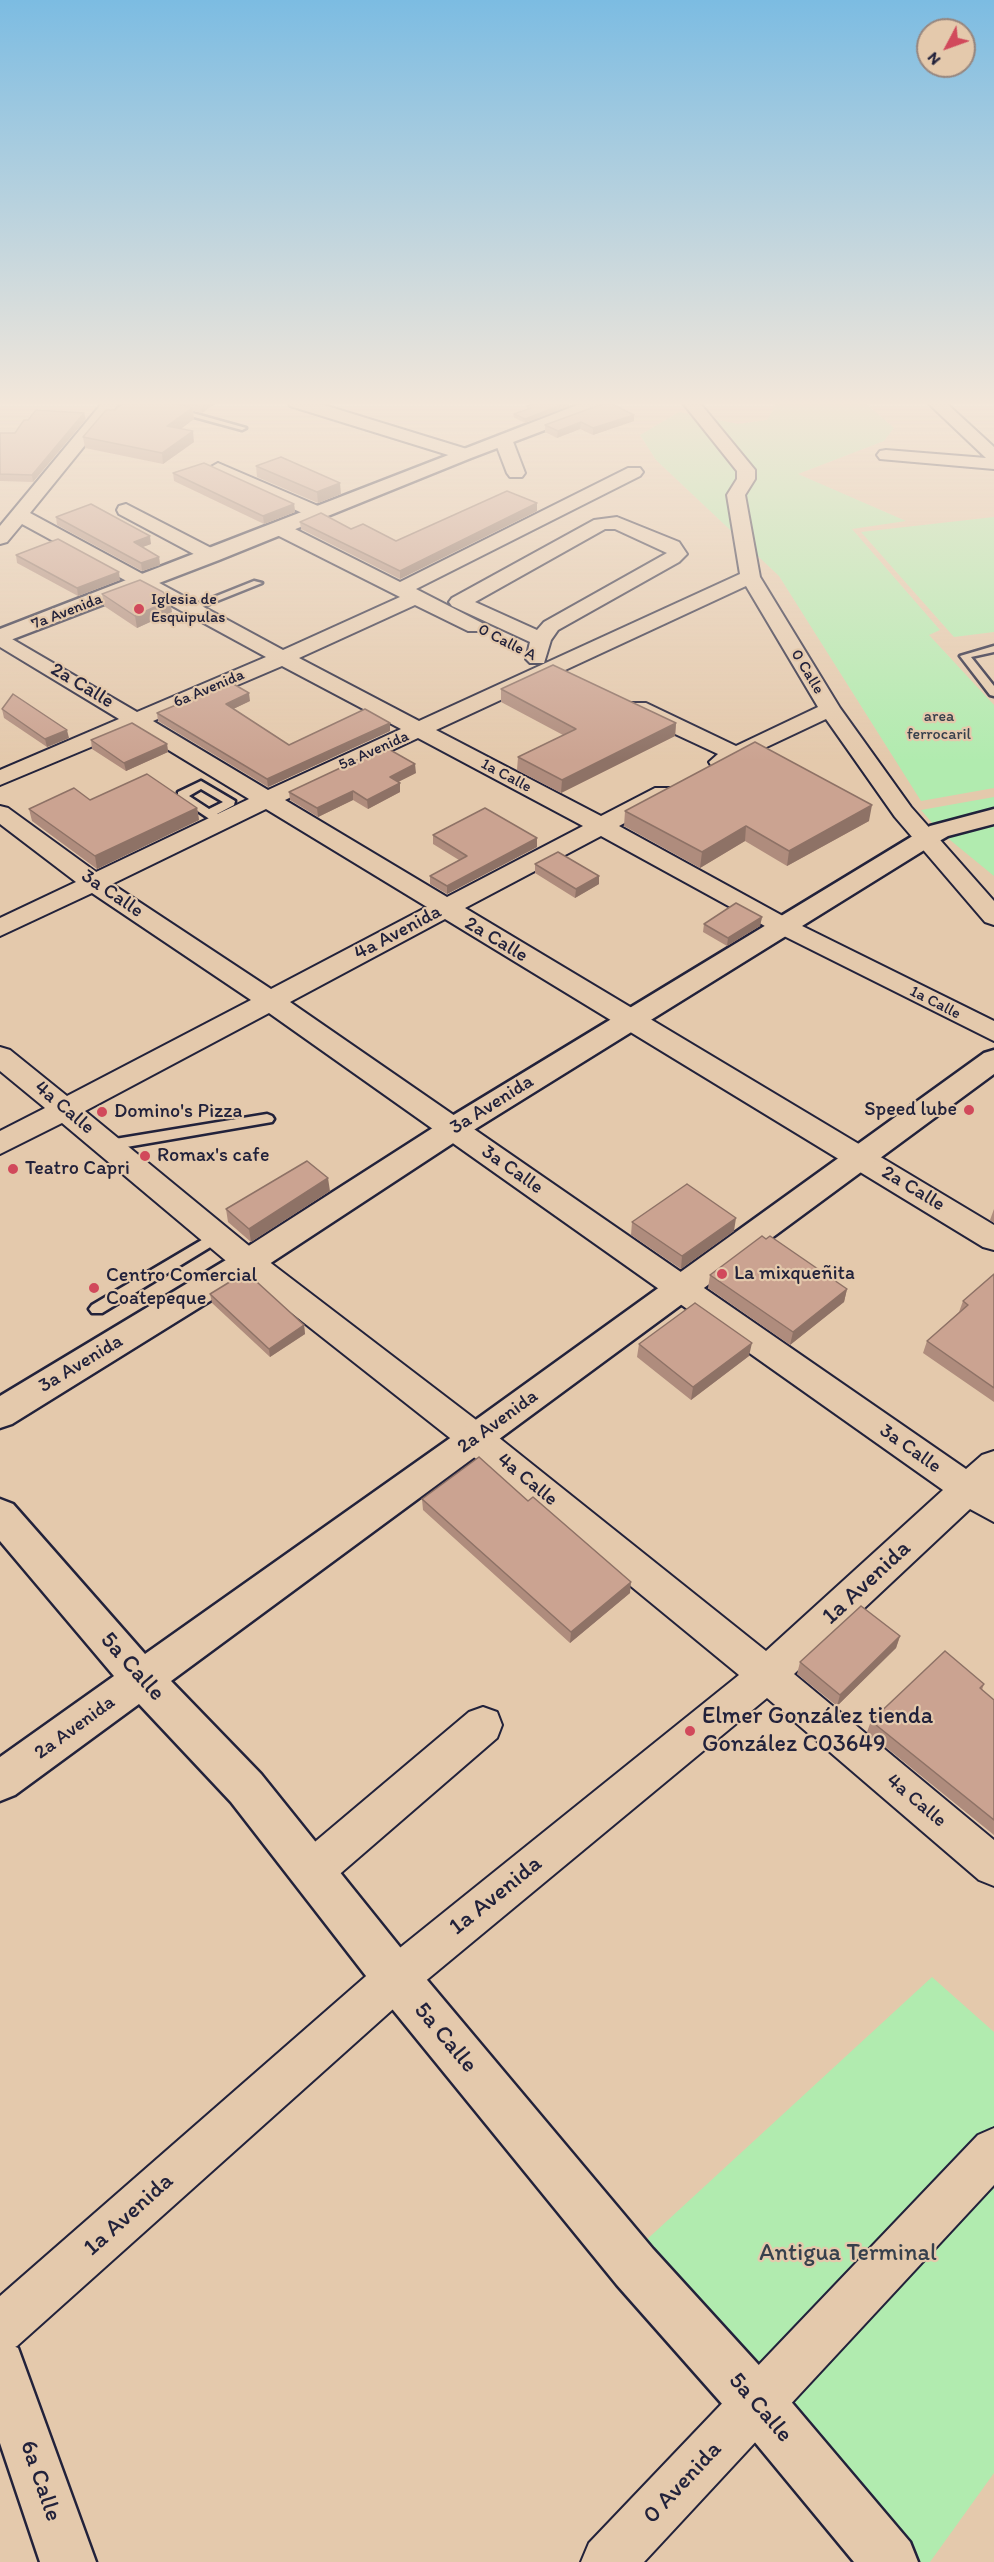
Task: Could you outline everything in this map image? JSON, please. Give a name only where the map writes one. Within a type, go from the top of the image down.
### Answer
[{"type":"main road","name":"7a Avenida","points":[[0,638],[298,522]]},
{"type":"main road","name":"3a Avenida","points":[[0,1414],[248,1262],[453,1130],[925,839],[939,831],[994,816]]},
{"type":"main road","name":"2a Avenida","points":[[0,1781],[476,1439],[861,1157],[992,1056]]},
{"type":"main road","name":"5a Calle","points":[[0,1515],[142,1679],[246,1788],[396,1978],[635,2266],[758,2404],[890,2562]]},
{"type":"main road","name":"6a Calle","points":[[0,2366],[68,2562]]},
{"type":"street","points":[[0,538],[14,522]]},
{"type":"street","name":"1a Calle","points":[[32,522],[141,584],[601,826],[783,927],[992,1056]]},
{"type":"street","points":[[148,522],[212,556]]},
{"type":"street","name":"6a Avenida","points":[[0,778],[282,658],[542,522]]},
{"type":"street","name":"0 Calle","points":[[741,522],[750,577],[830,709],[925,839],[994,917]]},
{"type":"street","points":[[617,523],[672,546],[676,550],[677,554],[672,558],[546,651],[459,602],[602,524],[617,523]]},
{"type":"street","name":"0 Calle A","points":[[280,529],[409,593],[546,651],[575,678]]},
{"type":"street","name":"5a Avenida","points":[[0,928],[94,883],[215,818],[268,799],[419,731],[546,651],[750,577]]},
{"type":"street","name":"2a Calle","points":[[0,638],[994,1239]]},
{"type":"street","points":[[618,698],[736,754]]},
{"type":"street","name":"4a Avenida","points":[[0,1144],[736,754],[830,709]]},
{"type":"street","name":"3a Calle","points":[[0,813],[94,883],[271,1001],[681,1287],[985,1488]]},
{"type":"street","name":"4a Calle","points":[[0,1056],[248,1262],[476,1439],[767,1676],[994,1866]]},
{"type":"street","name":"1a Avenida","points":[[0,2329],[396,1978],[767,1676],[985,1488]]},
{"type":"street","points":[[312,1871],[483,1725]]},
{"type":"street","name":"0 Avenida","points":[[608,2562],[994,2151]]},
{"type":"lane","points":[[189,609],[257,583]]},
{"type":"lane","points":[[994,649],[965,656],[994,693]]},
{"type":"lane","points":[[109,1145],[267,1119]]},
{"type":"lane","points":[[97,1310],[216,1236]]},
{"type":"green space","name":"area ferrocaril","points":[[721,522],[902,522],[852,529],[940,630],[929,635],[994,705],[994,788],[921,801],[779,576]]},
{"type":"green space","points":[[954,522],[994,522],[994,632],[954,637],[861,532]]},
{"type":"green space","points":[[994,797],[994,876],[939,831],[921,810]]},
{"type":"green space","name":"Antigua Terminal","points":[[932,1977],[994,2032],[994,2473],[930,2562],[920,2562],[643,2243]]},
{"type":"building","points":[[64,522],[123,522],[150,536],[134,542],[159,557],[141,563]]},
{"type":"building","points":[[300,522],[337,522],[351,529],[363,524],[396,541],[439,522],[500,522],[400,571]]},
{"type":"building","points":[[58,539],[119,572],[77,588],[16,555]]},
{"type":"building","points":[[140,580],[163,592],[170,600],[135,616],[102,594]]},
{"type":"building","points":[[553,665],[676,723],[562,780],[518,757],[576,729],[501,689]]},
{"type":"building","points":[[230,682],[249,693],[226,704],[289,745],[365,709],[390,723],[267,779],[157,713]]},
{"type":"building","points":[[13,694],[67,730],[45,739],[2,709]]},
{"type":"building","points":[[132,723],[167,744],[124,763],[91,740]]},
{"type":"building","points":[[755,742],[872,805],[789,851],[746,826],[702,852],[625,811]]},
{"type":"building","points":[[385,747],[415,764],[390,777],[400,783],[367,800],[353,791],[317,808],[289,792]]},
{"type":"building","points":[[147,774],[197,808],[95,856],[29,809],[74,788],[90,800]]},
{"type":"building","points":[[485,808],[537,838],[447,886],[430,876],[467,856],[433,835]]},
{"type":"building","points":[[558,852],[599,876],[576,889],[535,864]]},
{"type":"building","points":[[736,903],[762,917],[728,938],[704,924]]},
{"type":"building","points":[[307,1161],[328,1178],[249,1229],[226,1209]]},
{"type":"building","points":[[687,1184],[736,1218],[682,1256],[632,1222]]},
{"type":"building","points":[[762,1236],[766,1239],[770,1236],[847,1289],[793,1332],[710,1275]]},
{"type":"building","points":[[246,1272],[304,1325],[269,1349],[210,1294]]},
{"type":"building","points":[[994,1274],[994,1388],[927,1341],[968,1305],[963,1301]]},
{"type":"building","points":[[695,1303],[752,1343],[693,1387],[639,1344]]},
{"type":"building","points":[[479,1457],[528,1501],[533,1497],[631,1582],[571,1632],[422,1499]]},
{"type":"building","points":[[861,1606],[900,1636],[840,1695],[800,1662]]},
{"type":"building","points":[[945,1651],[984,1684],[980,1688],[994,1700],[994,1820],[871,1721]]},
{"type":"place","name":"Iglesia de Esquipulas","points":[[139,609]]},
{"type":"place","name":"Speed lube","points":[[969,1110]]},
{"type":"place","name":"Domino's Pizza","points":[[102,1112]]},
{"type":"place","name":"Romax's cafe","points":[[145,1156]]},
{"type":"place","name":"Teatro Capri","points":[[13,1169]]},
{"type":"place","name":"La mixqueñita","points":[[722,1274]]},
{"type":"place","name":"Centro Comercial Coatepeque","points":[[94,1288]]},
{"type":"place","name":"Elmer González tienda González C03649","points":[[690,1731]]}]
